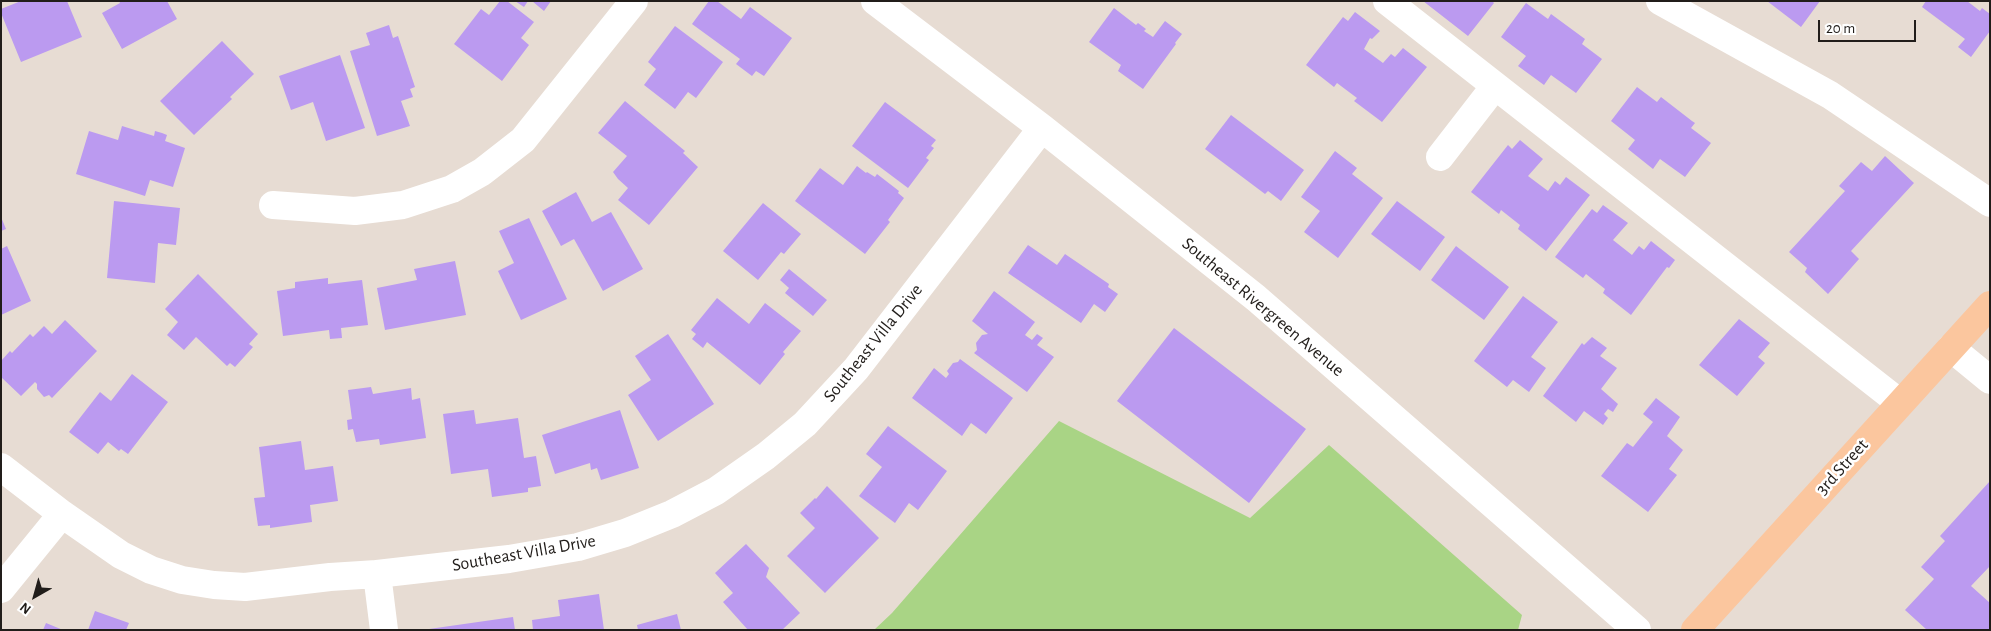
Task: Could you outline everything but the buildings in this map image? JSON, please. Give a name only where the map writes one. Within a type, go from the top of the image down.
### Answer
[{"type":"highway","name":"3rd Street","points":[[1695,630],[1990,305]]},
{"type":"street","points":[[273,205],[356,211],[403,205],[452,189],[482,172],[523,140],[634,1]]},
{"type":"street","name":"Southeast Rivergreen Avenue","points":[[875,1],[1042,128],[1256,298],[1637,630]]},
{"type":"street","points":[[1387,1],[1900,403]]},
{"type":"street","points":[[1660,1],[1830,95],[1990,203]]},
{"type":"street","points":[[1440,157],[1495,86]]},
{"type":"street","name":"Southeast Villa Drive","points":[[1,466],[62,514],[121,555],[151,570],[182,580],[214,585],[245,587],[508,559],[578,547],[625,533],[662,518],[716,491],[766,456],[805,424],[856,368],[1042,128]]},
{"type":"street","points":[[1950,348],[1990,380]]},
{"type":"street","points":[[1,589],[62,514]]},
{"type":"street","points":[[377,574],[384,630]]},
{"type":"green space","points":[[1059,421],[1250,518],[1329,445],[1522,615],[1518,630],[874,630],[892,613]]}]
